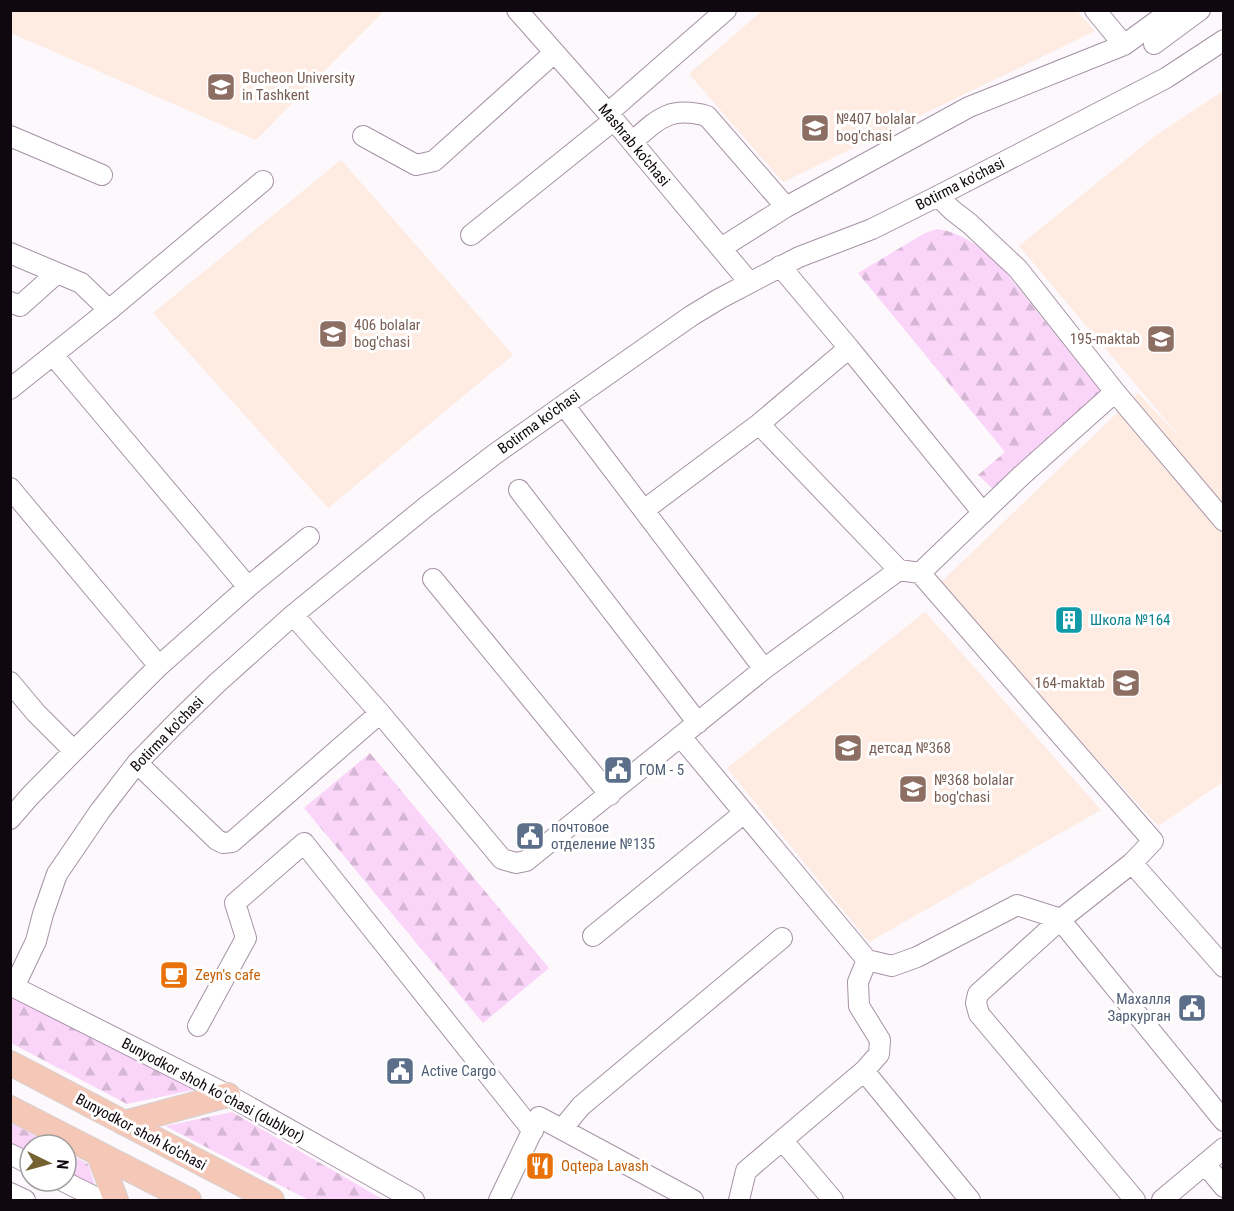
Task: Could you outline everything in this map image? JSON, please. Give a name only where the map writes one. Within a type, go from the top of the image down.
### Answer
[{"type":"main road","name":"Bunyodkor shoh ko'chasi","points":[[10,1063],[272,1200]]},
{"type":"main road","points":[[124,1123],[228,1095]]},
{"type":"main road","points":[[10,1108],[189,1200]]},
{"type":"main road","points":[[99,1155],[102,1200]]},
{"type":"street","name":"Mashrab ko'chasi","points":[[517,10],[611,116],[749,282]]},
{"type":"street","points":[[471,235],[611,116],[726,10]]},
{"type":"street","points":[[1095,10],[1124,45]]},
{"type":"street","points":[[721,248],[786,207],[969,108],[1124,45],[1172,10]]},
{"type":"street","points":[[1154,44],[1200,10]]},
{"type":"street","name":"Botirma ko'chasi","points":[[12,986],[36,941],[57,874],[93,820],[137,763],[216,684],[293,615],[427,506],[495,454],[691,316],[749,282],[799,257],[872,229],[1166,78],[1224,40]]},
{"type":"street","points":[[363,136],[417,165],[434,161],[554,53]]},
{"type":"street","points":[[632,142],[654,122],[674,113],[691,112],[707,116],[786,207]]},
{"type":"street","points":[[10,136],[102,175]]},
{"type":"street","points":[[10,389],[109,310],[263,181]]},
{"type":"street","points":[[938,195],[1018,269],[1115,392],[1224,521]]},
{"type":"street","points":[[10,253],[81,283],[109,310]]},
{"type":"street","points":[[780,266],[983,513]]},
{"type":"street","points":[[10,302],[20,306],[57,273]]},
{"type":"street","points":[[644,510],[759,424],[849,348]]},
{"type":"street","points":[[53,355],[248,587]]},
{"type":"street","points":[[920,573],[1115,392]]},
{"type":"street","points":[[564,405],[764,669]]},
{"type":"street","points":[[759,424],[899,570],[920,573],[1153,841],[1132,863],[1061,919],[978,994],[976,1003],[979,1014],[1135,1200]]},
{"type":"street","points":[[10,488],[159,666]]},
{"type":"street","points":[[519,490],[698,723]]},
{"type":"street","points":[[10,819],[159,666],[248,587],[309,537]]},
{"type":"street","points":[[293,615],[380,713],[502,859],[516,863],[526,861],[764,669],[899,570]]},
{"type":"street","points":[[433,579],[610,795]]},
{"type":"street","points":[[10,682],[36,713],[74,751]]},
{"type":"street","points":[[137,763],[217,840],[223,843],[232,842],[380,713]]},
{"type":"street","points":[[681,737],[867,960],[892,966],[916,957],[1017,905],[1061,919],[1224,1121]]},
{"type":"street","points":[[593,936],[744,813]]},
{"type":"street","points":[[198,1026],[246,938],[235,903],[304,843],[533,1131]]},
{"type":"street","points":[[1132,863],[1224,967]]},
{"type":"street","points":[[562,1130],[581,1106],[782,938]]},
{"type":"street","points":[[739,1200],[746,1171],[864,1071],[879,1054],[880,1040],[859,1006],[858,982],[867,960]]},
{"type":"street","name":"Bunyodkor shoh koʻchasi (dublyor)","points":[[12,986],[228,1095],[414,1200]]},
{"type":"street","points":[[864,1071],[970,1200]]},
{"type":"street","points":[[499,1200],[539,1117],[693,1200]]},
{"type":"street","points":[[783,1141],[833,1200]]},
{"type":"street","points":[[1162,1200],[1224,1148]]},
{"type":"street","points":[[1204,1164],[1224,1187]]},
{"type":"street","points":[[78,1188],[102,1200]]},
{"type":"street","points":[[10,1194],[25,1200]]},
{"type":"shaded area","name":"Bucheon University in Tashkent","points":[[11,10],[384,11],[256,140],[11,33]]},
{"type":"shaded area","name":"№407 bolalar bog'chasi","points":[[763,10],[1077,11],[1095,31],[783,182],[689,74]]},
{"type":"shaded area","name":"164-maktab","points":[[1223,91],[1223,782],[1158,826],[938,585],[1138,393],[1185,443],[1019,246],[1155,136]]},
{"type":"shaded area","name":"406 bolalar bog'chasi","points":[[341,160],[513,355],[328,508],[153,313]]},
{"type":"shaded area","name":"№368 bolalar bog'chasi","points":[[925,612],[1101,810],[869,942],[727,768]]},
{"type":"green space","points":[[937,229],[963,237],[999,264],[1102,393],[994,490],[978,475],[1005,452],[858,273],[925,233]]},
{"type":"green space","points":[[370,753],[549,968],[483,1023],[304,808]]},
{"type":"green space","points":[[10,995],[198,1089],[127,1104],[11,1043]]},
{"type":"green space","points":[[232,1112],[384,1200],[309,1200],[165,1126]]},
{"type":"green space","points":[[10,1123],[30,1133],[18,1133],[18,1147],[11,1143]]},
{"type":"green space","points":[[78,1159],[88,1164],[96,1188],[78,1178]]},
{"type":"place","name":"Bucheon University in Tashkent","points":[[221,87]]},
{"type":"place","name":"№407 bolalar bog'chasi","points":[[815,128]]},
{"type":"place","name":"406 bolalar bog'chasi","points":[[333,334]]},
{"type":"place","name":"195-maktab","points":[[1161,339]]},
{"type":"place","name":"Школа №164","points":[[1069,620]]},
{"type":"place","name":"164-maktab","points":[[1126,683]]},
{"type":"place","name":"детсад №368","points":[[848,748]]},
{"type":"place","name":"ГОМ - 5","points":[[618,770]]},
{"type":"place","name":"№368 bolalar bog'chasi","points":[[913,789]]},
{"type":"place","name":"почтовое отделение №135","points":[[530,836]]},
{"type":"place","name":"Zeyn's cafe","points":[[174,975]]},
{"type":"place","name":"Махалля Заркурган","points":[[1192,1008]]},
{"type":"place","name":"Active Cargo","points":[[400,1071]]},
{"type":"place","name":"Oqtepa Lavash","points":[[540,1166]]}]
